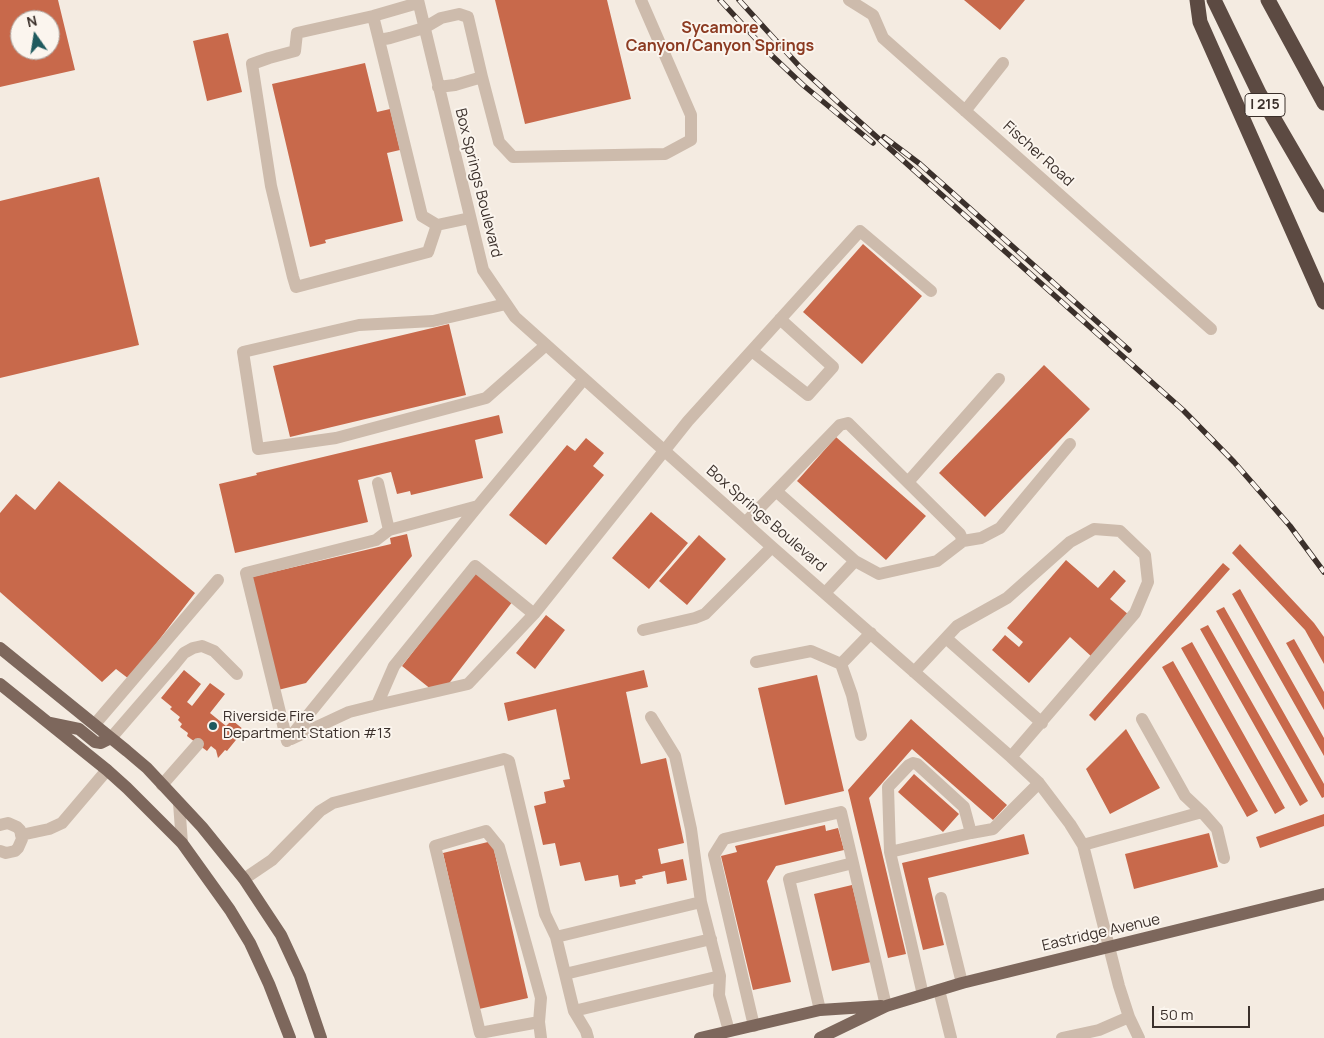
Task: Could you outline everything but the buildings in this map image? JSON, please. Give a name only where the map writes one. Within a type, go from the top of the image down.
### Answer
[{"type":"highway","points":[[1197,0],[1200,22],[1324,302]]},
{"type":"highway","name":"I 215","points":[[1214,0],[1258,93],[1324,205]]},
{"type":"highway","points":[[1268,0],[1324,103]]},
{"type":"highway","points":[[1283,29],[1324,90]]},
{"type":"main road","points":[[0,648],[147,768],[202,827],[244,879],[281,935],[300,976],[321,1038]]},
{"type":"main road","points":[[0,685],[107,770],[182,843],[230,910],[250,942],[290,1038]]},
{"type":"main road","points":[[47,722],[79,729],[94,742],[101,743],[111,738]]},
{"type":"main road","name":"Eastridge Avenue","points":[[820,1038],[886,1006],[962,983],[1324,894]]},
{"type":"main road","name":"Eastridge Avenue","points":[[700,1038],[820,1010],[886,1006]]},
{"type":"street","points":[[379,40],[424,28],[441,18],[459,14],[468,17],[499,142],[513,157],[665,154],[691,140],[691,115],[641,0]]},
{"type":"street","name":"Fischer Road","points":[[849,0],[873,15],[884,38],[1212,330]]},
{"type":"street","points":[[418,2],[373,16],[297,33],[295,51],[252,64],[271,186],[296,287],[428,252],[437,225]]},
{"type":"street","name":"Box Springs Boulevard","points":[[418,2],[483,270],[515,318],[1038,783],[1084,845],[1119,986],[1129,1017],[1139,1038]]},
{"type":"street","points":[[373,16],[422,216],[437,225],[470,218]]},
{"type":"street","points":[[965,110],[1004,63]]},
{"type":"street","points":[[438,87],[454,85],[482,77]]},
{"type":"street","points":[[287,740],[349,712],[468,684],[534,614],[688,421],[860,231],[931,291]]},
{"type":"street","points":[[506,304],[433,321],[359,325],[243,352],[258,449],[336,438],[486,398],[546,345]]},
{"type":"street","points":[[752,351],[808,395],[833,366],[780,320]]},
{"type":"street","points":[[287,740],[584,378]]},
{"type":"street","points":[[908,482],[999,379]]},
{"type":"street","points":[[745,522],[840,425],[848,423],[960,534],[964,541]]},
{"type":"street","points":[[776,491],[854,561],[881,574],[937,561],[964,541],[981,538],[1000,528],[1070,444]]},
{"type":"street","points":[[378,483],[389,530]]},
{"type":"street","points":[[287,740],[246,573],[376,540],[389,530],[478,506]]},
{"type":"street","points":[[914,672],[957,626],[1007,598],[1070,542],[1094,529],[1120,531],[1145,555],[1148,582],[1135,613],[1011,757]]},
{"type":"street","points":[[643,630],[705,614],[772,547]]},
{"type":"street","points":[[825,593],[854,561]]},
{"type":"street","points":[[377,705],[394,666],[475,566],[534,614]]},
{"type":"street","points":[[95,724],[218,580]]},
{"type":"street","points":[[841,664],[871,633]]},
{"type":"street","points":[[946,638],[1042,723]]},
{"type":"street","points":[[111,738],[184,653],[193,648],[202,646],[214,651],[238,674]]},
{"type":"street","points":[[756,662],[811,651],[841,664],[852,695],[861,735]]},
{"type":"street","points":[[652,717],[675,756],[691,829],[701,902],[720,976],[719,995],[729,1031]]},
{"type":"street","points":[[1142,719],[1185,796],[1217,829],[1224,858]]},
{"type":"street","points":[[162,785],[198,744]]},
{"type":"street","points":[[244,879],[272,860],[320,812],[333,803],[504,759],[509,762],[545,914],[556,937],[574,1011],[588,1038]]},
{"type":"street","points":[[923,995],[890,852],[888,787],[909,765],[917,764],[964,807],[971,833]]},
{"type":"street","points":[[21,835],[49,829],[62,822],[107,770]]},
{"type":"street","points":[[890,852],[993,828],[1038,783]]},
{"type":"street","points":[[179,803],[182,843]]},
{"type":"street","points":[[754,1026],[714,854],[724,839],[841,812],[886,1006]]},
{"type":"street","points":[[1084,845],[1202,812]]},
{"type":"street","points":[[0,825],[12,824],[17,827],[21,835],[20,844],[15,851],[6,853],[0,851]]},
{"type":"street","points":[[539,1022],[480,1033],[435,846],[486,831],[500,847],[541,998],[539,1022],[541,1038]]},
{"type":"street","points":[[820,1010],[789,879],[853,863]]},
{"type":"street","points":[[941,898],[962,983]]},
{"type":"street","points":[[556,937],[701,902]]},
{"type":"street","points":[[565,974],[711,939]]},
{"type":"street","points":[[574,1011],[720,976]]},
{"type":"street","points":[[939,990],[951,1038]]},
{"type":"street","points":[[1062,1038],[1099,1030],[1129,1017]]},
{"type":"railway","points":[[720,0],[767,51],[803,85],[873,143]]},
{"type":"railway","points":[[739,0],[800,67],[1183,410],[1234,462],[1290,526],[1324,572]]},
{"type":"railway","points":[[884,137],[920,164],[1129,350]]},
{"type":"place","name":"Riverside Fire Department Station #13","points":[[213,726]]},
{"type":"district","name":"Sycamore Canyon/Canyon Springs","points":[[720,38]]}]
